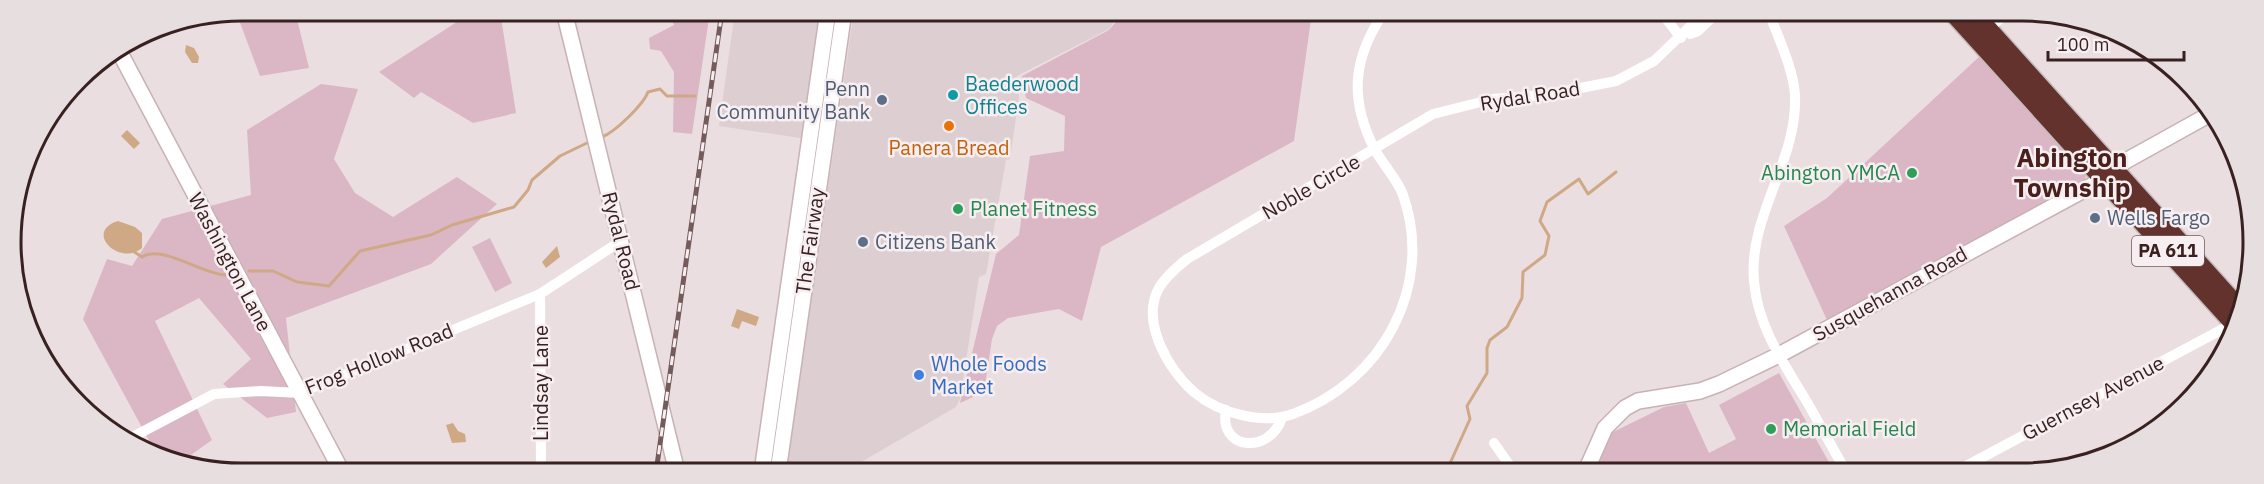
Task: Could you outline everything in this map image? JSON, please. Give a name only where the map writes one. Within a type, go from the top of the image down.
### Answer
[{"type":"highway","name":"PA 611","points":[[1965,21],[1982,33],[2108,172],[2231,313]]},
{"type":"highway","name":"PA 611","points":[[1976,21],[1982,33]]},
{"type":"main road","name":"Rydal Road","points":[[566,21],[674,463]]},
{"type":"main road","name":"The Fairway","points":[[763,463],[827,21]]},
{"type":"main road","name":"The Fairway","points":[[779,463],[843,21]]},
{"type":"main road","name":"Washington Lane","points":[[122,56],[337,463]]},
{"type":"main road","name":"Susquehanna Road","points":[[1589,463],[1605,428],[1625,408],[1651,396],[1684,394],[1709,388],[1779,355],[2093,185],[2108,172],[2204,117]]},
{"type":"street","points":[[1375,150],[1357,94],[1357,72],[1368,35],[1378,21]]},
{"type":"street","points":[[1668,21],[1681,38]]},
{"type":"street","name":"Rydal Road","points":[[1375,150],[1433,114],[1493,99],[1545,95],[1616,81],[1654,62],[1697,21]]},
{"type":"street","name":"Rydal Road","points":[[1681,38],[1698,31],[1709,21]]},
{"type":"street","points":[[1772,21],[1792,78],[1795,95],[1789,143],[1755,238],[1753,280],[1759,313],[1779,355],[1840,463]]},
{"type":"street","points":[[1982,33],[1997,21]]},
{"type":"street","name":"Noble Circle","points":[[1375,150],[1402,194],[1413,244],[1412,272],[1402,311],[1389,336],[1350,381],[1325,400],[1282,418],[1226,410],[1210,405],[1195,393],[1173,367],[1155,331],[1154,311],[1158,290],[1170,273],[1187,259],[1375,150]]},
{"type":"street","name":"Frog Hollow Road","points":[[136,435],[214,394],[261,391],[300,393],[540,294],[621,241]]},
{"type":"street","name":"Lindsay Lane","points":[[540,294],[542,463]]},
{"type":"street","name":"Guernsey Avenue","points":[[1971,463],[2227,324]]},
{"type":"street","name":"Noble Circle","points":[[1226,410],[1223,423],[1227,433],[1238,440],[1252,443],[1268,440],[1278,429],[1282,418]]},
{"type":"street","points":[[1494,443],[1508,463]]},
{"type":"shaded area","points":[[239,21],[297,21],[309,68],[260,76]]},
{"type":"shaded area","points":[[458,21],[502,21],[516,113],[473,123],[421,92],[414,98],[379,72]]},
{"type":"shaded area","points":[[672,21],[709,21],[692,134],[673,132],[674,72],[661,51],[650,49],[649,38],[674,25]]},
{"type":"shaded area","points":[[734,21],[823,21],[807,139],[719,126]]},
{"type":"shaded area","points":[[853,21],[1114,21],[1109,29],[1017,76],[1019,97],[1010,159],[1006,160],[986,274],[979,277],[960,399],[956,407],[860,463],[787,463]]},
{"type":"shaded area","points":[[1117,21],[1311,21],[1294,141],[1101,247],[1082,321],[1059,309],[1008,318],[997,326],[992,339],[984,392],[960,403],[996,254],[1019,235],[1030,156],[1064,151],[1065,116],[1026,98],[1022,76],[1109,30]]},
{"type":"shaded area","points":[[186,45],[194,48],[199,57],[198,63],[192,63],[185,52]]},
{"type":"shaded area","name":"Abington YMCA","points":[[1980,56],[2086,174],[2085,180],[1827,320],[1784,226],[1827,198]]},
{"type":"shaded area","points":[[321,84],[358,89],[334,159],[355,193],[393,217],[457,177],[497,204],[431,264],[286,318],[296,412],[267,418],[223,384],[251,359],[199,298],[155,321],[212,440],[189,456],[150,443],[83,319],[107,259],[132,266],[162,219],[251,195],[247,130]]},
{"type":"shaded area","points":[[127,130],[140,143],[134,149],[121,136]]},
{"type":"shaded area","points":[[118,221],[135,227],[142,233],[142,248],[133,253],[124,253],[109,246],[104,239],[104,233],[108,226]]},
{"type":"shaded area","points":[[490,238],[512,283],[495,292],[472,247]]},
{"type":"shaded area","points":[[557,246],[560,257],[546,268],[542,262]]},
{"type":"shaded area","points":[[737,309],[759,317],[756,326],[742,321],[739,329],[731,326]]},
{"type":"shaded area","points":[[1779,373],[1829,463],[1600,463],[1607,435],[1664,407],[1686,403],[1709,453],[1736,439],[1719,405]]},
{"type":"shaded area","points":[[453,423],[458,431],[465,434],[466,442],[452,443],[446,425]]},
{"type":"waterway","points":[[602,137],[628,118],[648,92],[660,89],[667,96],[695,96]]},
{"type":"waterway","points":[[249,271],[273,271],[297,282],[329,286],[360,251],[431,235],[452,225],[514,207],[528,190],[532,180],[560,156],[589,142]]},
{"type":"waterway","points":[[1450,463],[1470,419],[1467,406],[1487,373],[1487,348],[1490,340],[1507,327],[1522,298],[1523,272],[1545,255],[1549,236],[1540,221],[1547,202],[1579,179],[1588,194],[1616,172]]},
{"type":"waterway","points":[[133,251],[142,257],[160,254],[225,275]]},
{"type":"railway","points":[[657,463],[721,21]]},
{"type":"place","name":"Baederwood Offices","points":[[953,95]]},
{"type":"place","name":"Penn Community Bank","points":[[882,100]]},
{"type":"place","name":"Panera Bread","points":[[949,126]]},
{"type":"place","name":"Abington YMCA","points":[[1912,173]]},
{"type":"place","name":"Planet Fitness","points":[[958,209]]},
{"type":"place","name":"Wells Fargo","points":[[2095,218]]},
{"type":"place","name":"Citizens Bank","points":[[863,242]]},
{"type":"place","name":"Whole Foods Market","points":[[919,375]]},
{"type":"place","name":"Memorial Field","points":[[1771,429]]},
{"type":"district","name":"Abington Township","points":[[2072,173]]}]
